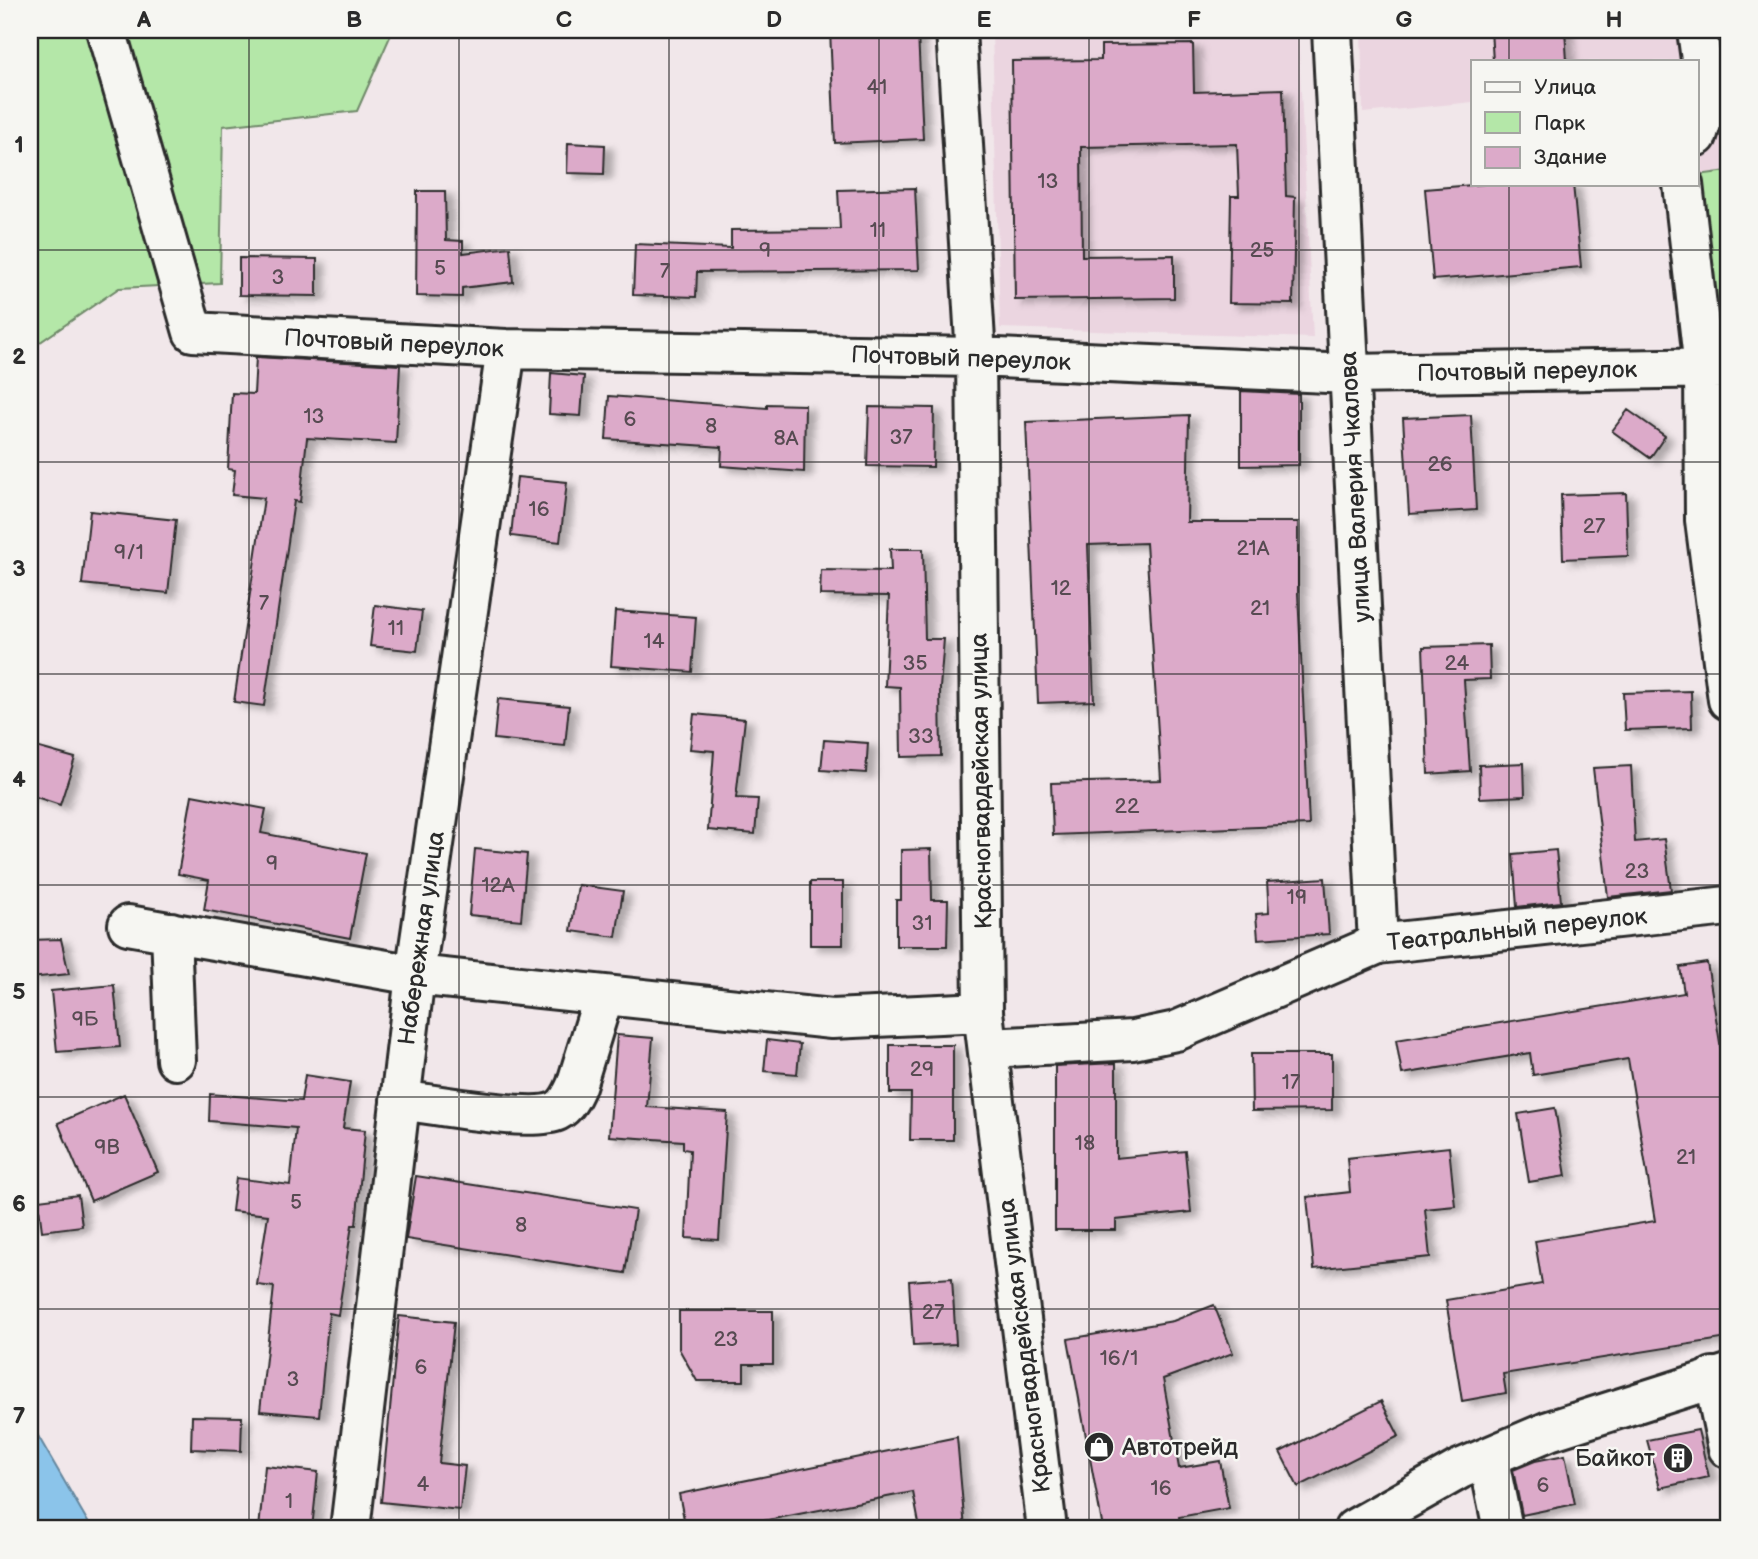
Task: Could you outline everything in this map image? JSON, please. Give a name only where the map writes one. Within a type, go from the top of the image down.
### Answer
[{"type":"street","name":"Почтовый переулок","points":[[106,30],[193,332],[506,349],[976,357],[1349,374],[1716,368]]},
{"type":"street","name":"Красногвардейская улица","points":[[956,30],[976,357],[986,1030],[1047,1529]]},
{"type":"street","name":"улица Валерия Чкалова","points":[[1332,30],[1378,944]]},
{"type":"street","points":[[1697,30],[1707,104],[1698,133]]},
{"type":"street","points":[[1683,186],[1716,368],[1705,520],[1728,700]]},
{"type":"street","name":"Набережная улица","points":[[350,1529],[415,975],[506,349]]},
{"type":"street","name":"Театральный переулок","points":[[128,925],[415,975],[832,1019],[1133,1040],[1176,1031],[1378,944],[1728,905]]},
{"type":"street","points":[[171,932],[176,1060]]},
{"type":"street","points":[[400,1100],[518,1115],[557,1111],[571,1098],[576,1086],[604,995]]},
{"type":"street","points":[[1354,1529],[1460,1469],[1549,1431],[1721,1375],[1728,1448]]},
{"type":"street","points":[[1488,1457],[1503,1529]]},
{"type":"shaded area","points":[[992,30],[1298,30],[1313,338],[1000,328]]},
{"type":"shaded area","points":[[1361,30],[1728,30],[1728,171],[1698,175],[1698,60],[1471,60],[1471,102],[1363,113]]},
{"type":"green space","points":[[30,30],[393,30],[357,111],[223,126],[220,283],[119,288],[30,349]]},
{"type":"green space","points":[[1728,171],[1728,345],[1722,346],[1698,175]]},
{"type":"water","points":[[30,1422],[92,1529],[30,1529]]},
{"type":"building","points":[[830,30],[876,30],[876,34],[918,33],[923,139],[835,143]]},
{"type":"building","points":[[1491,30],[1565,30],[1567,60],[1493,60]]},
{"type":"building","points":[[1193,44],[1194,92],[1283,89],[1286,196],[1295,197],[1293,304],[1229,303],[1231,196],[1239,196],[1237,144],[1081,147],[1082,256],[1174,255],[1174,298],[1015,300],[1012,61],[1101,60],[1101,45]]},
{"type":"building","points":[[568,143],[605,145],[604,174],[567,173]]},
{"type":"building","points":[[1471,185],[1573,186],[1581,267],[1433,280],[1425,189]]},
{"type":"building","points":[[915,188],[919,270],[697,272],[696,297],[633,295],[635,244],[731,248],[731,230],[840,229],[838,190]]},
{"type":"building","points":[[417,191],[445,191],[446,240],[463,241],[463,253],[510,247],[513,282],[462,288],[462,297],[416,296]]},
{"type":"building","points":[[239,258],[317,259],[317,296],[239,295]]},
{"type":"building","points":[[256,357],[400,365],[396,443],[307,438],[300,502],[294,501],[264,706],[234,702],[264,498],[232,495],[235,470],[228,469],[232,393],[254,394]]},
{"type":"building","points":[[551,373],[584,376],[581,416],[549,414]]},
{"type":"building","points":[[1241,391],[1299,394],[1299,465],[1241,466]]},
{"type":"building","points":[[609,396],[767,408],[767,404],[805,405],[804,472],[721,466],[722,447],[606,439]]},
{"type":"building","points":[[869,407],[934,408],[933,467],[867,466]]},
{"type":"building","points":[[1628,410],[1665,436],[1650,458],[1612,431]]},
{"type":"building","points":[[1189,415],[1187,522],[1298,522],[1298,593],[1309,825],[1053,835],[1051,783],[1161,780],[1146,543],[1088,545],[1094,701],[1038,703],[1026,422]]},
{"type":"building","points":[[1471,415],[1476,510],[1409,514],[1403,418]]},
{"type":"building","points":[[517,477],[567,482],[560,542],[511,536]]},
{"type":"building","points":[[1626,493],[1628,556],[1563,559],[1561,495]]},
{"type":"building","points":[[90,511],[176,520],[168,593],[82,584]]},
{"type":"building","points":[[890,549],[923,549],[925,639],[944,639],[940,688],[941,756],[901,757],[900,687],[885,686],[889,596],[820,595],[821,570],[891,571]]},
{"type":"building","points":[[375,605],[422,611],[417,651],[370,646]]},
{"type":"building","points":[[615,611],[696,617],[692,672],[611,666]]},
{"type":"building","points":[[1489,645],[1490,679],[1464,680],[1470,771],[1428,774],[1423,647]]},
{"type":"building","points":[[1691,691],[1692,728],[1625,730],[1623,693]]},
{"type":"building","points":[[498,699],[569,706],[565,746],[494,739]]},
{"type":"building","points":[[694,714],[745,719],[736,798],[758,799],[755,834],[708,830],[714,751],[690,749]]},
{"type":"building","points":[[824,740],[868,743],[866,773],[821,770]]},
{"type":"building","points":[[36,747],[75,758],[60,805],[30,795],[30,767]]},
{"type":"building","points":[[1524,763],[1525,796],[1480,798],[1479,765]]},
{"type":"building","points":[[1631,766],[1635,842],[1664,839],[1671,890],[1608,897],[1593,768]]},
{"type":"building","points":[[192,795],[266,809],[261,833],[366,853],[350,938],[204,910],[209,880],[178,874]]},
{"type":"building","points":[[475,849],[527,854],[521,920],[469,915]]},
{"type":"building","points":[[931,849],[932,900],[948,900],[947,946],[896,946],[896,900],[901,900],[901,850]]},
{"type":"building","points":[[1556,850],[1561,902],[1517,907],[1513,854]]},
{"type":"building","points":[[1325,878],[1329,934],[1258,939],[1256,914],[1269,913],[1267,882]]},
{"type":"building","points":[[810,882],[843,882],[843,945],[810,945]]},
{"type":"building","points":[[578,885],[623,891],[616,937],[571,931]]},
{"type":"building","points":[[61,939],[69,974],[30,978],[30,940]]},
{"type":"building","points":[[1707,963],[1728,1092],[1728,1338],[1503,1374],[1506,1393],[1462,1401],[1446,1300],[1542,1284],[1535,1241],[1655,1221],[1628,1059],[1533,1075],[1530,1053],[1402,1074],[1396,1040],[1684,993],[1680,967]]},
{"type":"building","points":[[114,985],[120,1047],[57,1052],[51,991]]},
{"type":"building","points":[[617,1035],[653,1038],[647,1107],[727,1112],[719,1240],[686,1238],[690,1150],[683,1149],[683,1141],[609,1136]]},
{"type":"building","points":[[767,1040],[800,1044],[797,1074],[764,1071]]},
{"type":"building","points":[[890,1045],[953,1045],[953,1140],[910,1140],[911,1093],[890,1093]]},
{"type":"building","points":[[1251,1054],[1332,1054],[1332,1110],[1252,1111]]},
{"type":"building","points":[[1116,1063],[1116,1158],[1185,1151],[1191,1212],[1116,1220],[1116,1230],[1055,1230],[1055,1066]]},
{"type":"building","points":[[305,1075],[350,1082],[343,1128],[365,1130],[356,1225],[352,1225],[338,1315],[329,1313],[319,1416],[260,1411],[274,1287],[257,1285],[268,1215],[232,1211],[236,1178],[290,1185],[296,1128],[209,1121],[210,1094],[301,1101]]},
{"type":"building","points":[[124,1094],[158,1172],[91,1201],[58,1123]]},
{"type":"building","points":[[1555,1108],[1566,1176],[1529,1182],[1518,1114]]},
{"type":"building","points":[[1449,1147],[1455,1206],[1425,1209],[1430,1257],[1314,1269],[1307,1197],[1350,1192],[1347,1158]]},
{"type":"building","points":[[416,1176],[635,1210],[625,1273],[406,1239]]},
{"type":"building","points":[[78,1195],[82,1226],[42,1231],[38,1200]]},
{"type":"building","points":[[952,1278],[956,1344],[913,1346],[909,1281]]},
{"type":"building","points":[[1214,1305],[1233,1353],[1163,1379],[1179,1468],[1220,1461],[1229,1508],[1179,1517],[1181,1529],[1103,1529],[1068,1339],[1173,1321]]},
{"type":"building","points":[[679,1311],[773,1311],[773,1364],[744,1364],[744,1381],[697,1381],[679,1349]]},
{"type":"building","points":[[399,1316],[454,1322],[439,1463],[465,1466],[460,1510],[381,1502]]},
{"type":"building","points":[[1381,1401],[1399,1436],[1298,1487],[1280,1452]]},
{"type":"building","points":[[192,1416],[242,1417],[241,1451],[191,1449]]},
{"type":"building","name":"Байкот","points":[[1698,1430],[1709,1477],[1660,1488],[1647,1440]]},
{"type":"building","points":[[957,1437],[965,1529],[920,1529],[913,1492],[721,1529],[686,1529],[679,1494]]},
{"type":"building","points":[[1565,1455],[1575,1504],[1522,1515],[1513,1470],[1535,1461]]},
{"type":"building","points":[[265,1466],[318,1472],[312,1529],[259,1529]]},
{"type":"place","name":"Автотрейд","points":[[1099,1447]]},
{"type":"place","name":"Байкот","points":[[1678,1458]]}]
